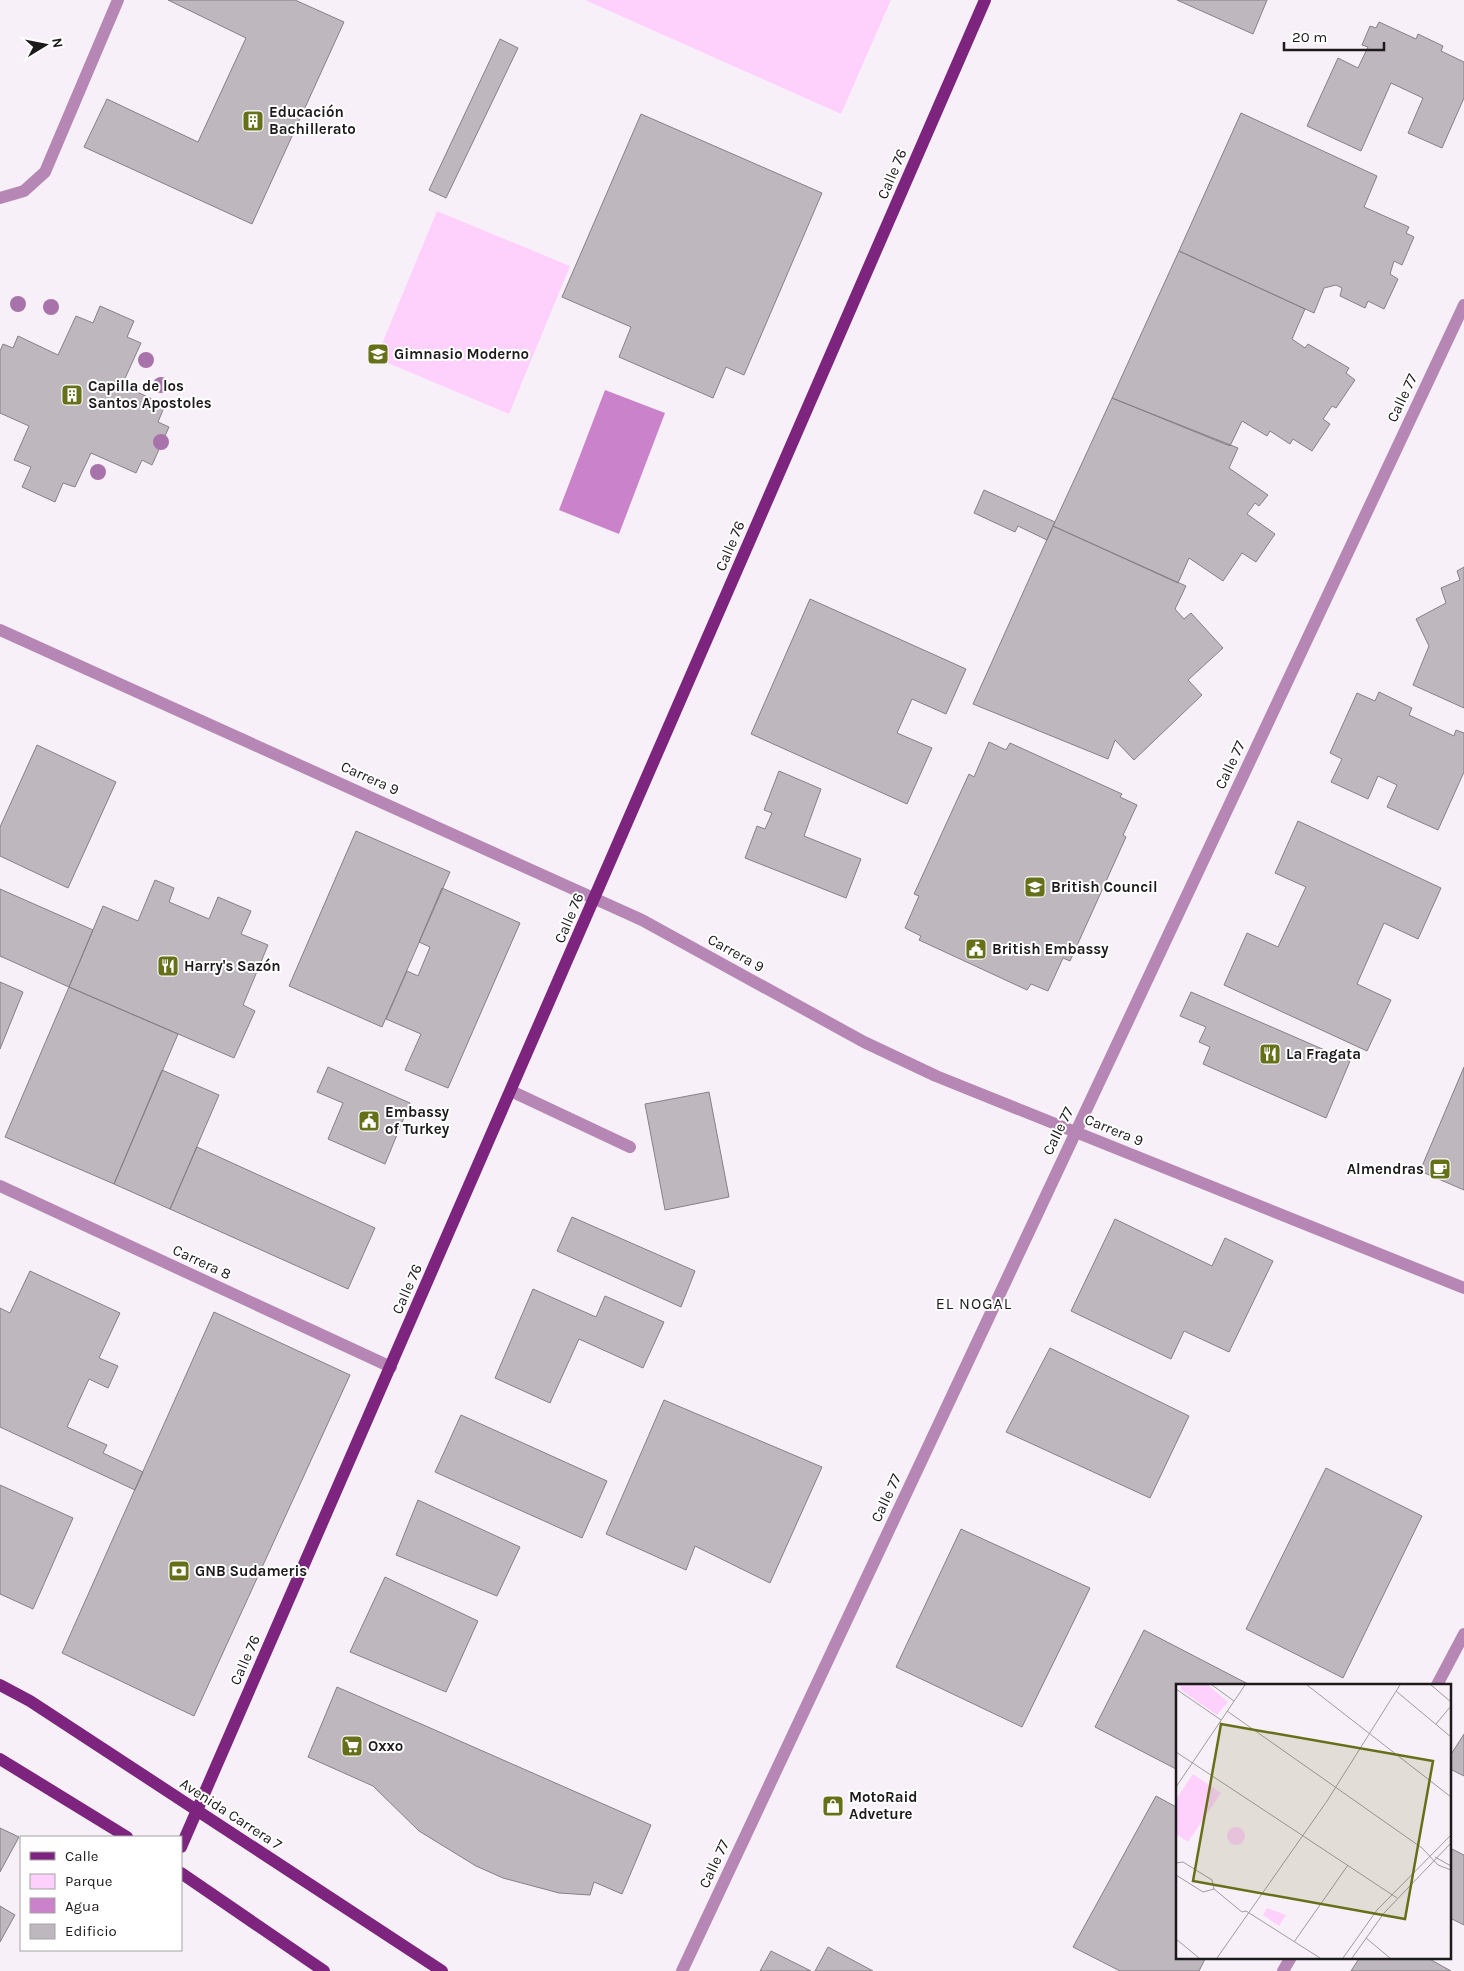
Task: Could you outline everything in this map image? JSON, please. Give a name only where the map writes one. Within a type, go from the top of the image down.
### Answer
[{"type":"main road","name":"Calle 76","points":[[182,1845],[985,0]]},
{"type":"main road","name":"Avenida Carrera 7","points":[[0,1685],[30,1702],[442,1971]]},
{"type":"main road","points":[[0,1759],[125,1836]]},
{"type":"main road","points":[[182,1874],[324,1971]]},
{"type":"street","points":[[0,198],[24,191],[45,172],[118,0]]},
{"type":"street","name":"Calle 77","points":[[682,1971],[1464,305]]},
{"type":"street","name":"Carrera 9","points":[[0,630],[642,920],[864,1042],[936,1076],[1464,1288]]},
{"type":"street","points":[[511,1091],[630,1147]]},
{"type":"street","name":"Carrera 8","points":[[0,1186],[391,1367]]},
{"type":"street","points":[[1438,1684],[1464,1634]]},
{"type":"street","points":[[1283,1971],[1290,1958]]},
{"type":"green space","points":[[585,0],[891,0],[841,114]]},
{"type":"green space","points":[[437,211],[570,266],[509,414],[376,358]]},
{"type":"water","points":[[605,390],[665,413],[619,534],[559,510]]},
{"type":"building","name":"Educación Bachillerato","points":[[168,0],[295,0],[344,22],[252,224],[84,147],[107,99],[198,142],[246,38]]},
{"type":"building","points":[[1177,0],[1267,0],[1253,34]]},
{"type":"building","points":[[1379,22],[1416,39],[1418,34],[1443,46],[1441,51],[1464,62],[1464,98],[1442,148],[1408,133],[1423,98],[1391,83],[1361,151],[1307,126],[1338,58],[1358,68],[1368,47],[1362,45],[1370,26],[1376,28]]},
{"type":"building","points":[[500,39],[518,48],[446,198],[429,190]]},
{"type":"building","points":[[1241,113],[1377,176],[1364,207],[1409,227],[1406,233],[1414,237],[1402,265],[1394,261],[1390,274],[1398,279],[1384,309],[1368,301],[1365,308],[1340,296],[1342,288],[1336,285],[1324,288],[1314,313],[1179,251]]},
{"type":"building","points":[[641,114],[822,193],[744,375],[726,367],[713,398],[619,357],[631,327],[562,297]]},
{"type":"building","points":[[1179,251],[1305,309],[1292,339],[1305,348],[1308,344],[1349,368],[1346,373],[1355,380],[1336,408],[1332,406],[1323,419],[1330,424],[1312,451],[1293,439],[1290,444],[1270,431],[1267,436],[1242,421],[1230,446],[1112,398]]},
{"type":"building","name":"Capilla de los Santos Apostoles","points":[[100,306],[134,321],[127,337],[141,343],[122,385],[165,405],[158,422],[169,427],[152,465],[142,460],[136,473],[91,453],[75,487],[63,483],[55,502],[22,487],[31,467],[14,460],[29,426],[0,413],[0,351],[3,344],[13,348],[18,336],[58,355],[76,316],[93,323]]},
{"type":"building","points":[[1112,398],[1238,448],[1229,468],[1268,495],[1259,506],[1255,503],[1247,514],[1275,534],[1256,562],[1242,553],[1223,581],[1189,558],[1178,583],[1053,526]]},
{"type":"building","points":[[984,490],[1055,522],[1047,540],[1018,526],[1015,532],[974,513]]},
{"type":"building","points":[[1053,526],[1186,586],[1175,609],[1184,619],[1191,613],[1223,648],[1188,680],[1202,695],[1134,760],[1115,740],[1108,759],[973,704]]},
{"type":"building","points":[[1464,567],[1464,708],[1413,685],[1429,646],[1416,619],[1446,603],[1441,588],[1460,580],[1457,571]]},
{"type":"building","points":[[810,599],[966,669],[946,714],[912,699],[897,733],[932,748],[907,804],[751,734]]},
{"type":"building","points":[[1379,692],[1412,708],[1409,715],[1454,736],[1456,730],[1464,733],[1464,772],[1438,830],[1387,807],[1397,785],[1378,776],[1368,799],[1331,782],[1342,759],[1330,753],[1357,693],[1375,701]]},
{"type":"building","points":[[989,742],[1006,750],[1010,743],[1122,794],[1120,797],[1137,805],[1123,835],[1126,837],[1070,961],[1063,958],[1048,991],[1031,984],[1027,990],[919,940],[921,936],[905,928],[919,896],[914,894],[969,774],[974,777]]},
{"type":"building","points":[[37,745],[116,782],[68,888],[0,856],[0,827]]},
{"type":"building","points":[[779,771],[821,789],[804,836],[861,859],[846,898],[745,858],[757,826],[765,829],[772,813],[764,810]]},
{"type":"building","points":[[1298,821],[1441,888],[1418,939],[1384,923],[1357,984],[1391,1000],[1367,1051],[1224,985],[1247,933],[1278,947],[1306,887],[1275,873]]},
{"type":"building","points":[[356,831],[450,872],[382,1027],[289,986]]},
{"type":"building","name":"Harry's Sazón","points":[[155,880],[174,888],[169,902],[209,919],[218,897],[251,911],[241,934],[268,945],[243,1005],[255,1011],[234,1058],[69,987],[103,906],[138,921]]},
{"type":"building","points":[[442,888],[520,923],[448,1088],[405,1070],[421,1034],[386,1019],[407,971],[418,976],[430,947],[419,942]]},
{"type":"building","points":[[0,889],[93,930],[69,987],[0,956]]},
{"type":"building","points":[[0,982],[23,992],[0,1049]]},
{"type":"building","points":[[69,987],[178,1034],[114,1184],[5,1137]]},
{"type":"building","name":"La Fragata","points":[[1191,992],[1350,1061],[1326,1118],[1203,1064],[1210,1047],[1199,1042],[1206,1027],[1180,1016]]},
{"type":"building","name":"Embassy of Turkey","points":[[328,1067],[410,1103],[385,1164],[328,1139],[343,1103],[317,1092]]},
{"type":"building","points":[[1464,1067],[1464,1190],[1420,1171]]},
{"type":"building","points":[[162,1070],[219,1095],[170,1209],[114,1184]]},
{"type":"building","points":[[709,1092],[729,1197],[665,1210],[645,1104]]},
{"type":"building","points":[[197,1147],[375,1228],[348,1289],[170,1209]]},
{"type":"building","points":[[572,1217],[695,1271],[681,1307],[557,1251]]},
{"type":"building","points":[[1115,1219],[1212,1266],[1225,1238],[1273,1261],[1229,1352],[1184,1331],[1171,1359],[1071,1311]]},
{"type":"building","points":[[30,1271],[120,1313],[99,1358],[118,1366],[108,1388],[89,1379],[67,1427],[107,1445],[103,1453],[143,1472],[135,1490],[0,1427],[0,1308],[10,1313]]},
{"type":"building","points":[[533,1289],[596,1317],[605,1296],[664,1322],[643,1368],[579,1339],[550,1403],[495,1378]]},
{"type":"building","name":"GNB Sudameris","points":[[214,1312],[350,1375],[194,1716],[62,1653]]},
{"type":"building","points":[[1050,1348],[1189,1416],[1150,1498],[1006,1432]]},
{"type":"building","points":[[664,1400],[822,1467],[770,1583],[695,1546],[686,1570],[606,1534]]},
{"type":"building","points":[[461,1415],[607,1481],[582,1538],[435,1472]]},
{"type":"building","points":[[1326,1468],[1422,1516],[1343,1678],[1246,1629]]},
{"type":"building","points":[[0,1485],[73,1518],[33,1609],[0,1594]]},
{"type":"building","points":[[418,1500],[520,1547],[497,1596],[396,1555]]},
{"type":"building","points":[[961,1529],[1090,1588],[1022,1727],[896,1667]]},
{"type":"building","points":[[385,1577],[478,1621],[446,1692],[350,1652]]},
{"type":"building","points":[[1144,1630],[1248,1684],[1176,1684],[1176,1769],[1095,1727]]},
{"type":"building","points":[[337,1687],[651,1825],[622,1894],[594,1882],[590,1895],[559,1893],[503,1878],[476,1866],[419,1831],[373,1786],[308,1757]]},
{"type":"building","points":[[1464,1734],[1464,1776],[1452,1770],[1452,1753]]},
{"type":"building","points":[[1156,1796],[1176,1807],[1176,1958],[1206,1958],[1199,1971],[1120,1971],[1073,1947]]},
{"type":"building","points":[[0,1828],[19,1837],[0,1872]]},
{"type":"building","points":[[1452,1849],[1464,1855],[1464,1925],[1452,1919]]},
{"type":"building","points":[[0,1906],[15,1915],[0,1942]]},
{"type":"building","points":[[828,1947],[873,1971],[815,1971]]},
{"type":"building","points":[[771,1951],[811,1971],[760,1971]]},
{"type":"building","points":[[1359,1958],[1428,1958],[1451,1971],[1351,1971]]},
{"type":"place","name":"Educación Bachillerato","points":[[253,121]]},
{"type":"place","name":"Gimnasio Moderno","points":[[378,354]]},
{"type":"place","name":"Capilla de los Santos Apostoles","points":[[72,395]]},
{"type":"place","name":"British Council","points":[[1035,887]]},
{"type":"place","name":"British Embassy","points":[[976,949]]},
{"type":"place","name":"Harry's Sazón","points":[[168,966]]},
{"type":"place","name":"La Fragata","points":[[1270,1054]]},
{"type":"place","name":"Embassy of Turkey","points":[[369,1121]]},
{"type":"place","name":"Almendras","points":[[1440,1169]]},
{"type":"place","name":"GNB Sudameris","points":[[179,1571]]},
{"type":"place","name":"Oxxo","points":[[352,1746]]},
{"type":"place","name":"MotoRaid Adveture","points":[[833,1806]]},
{"type":"district","name":"EL NOGAL","points":[[974,1303]]}]
